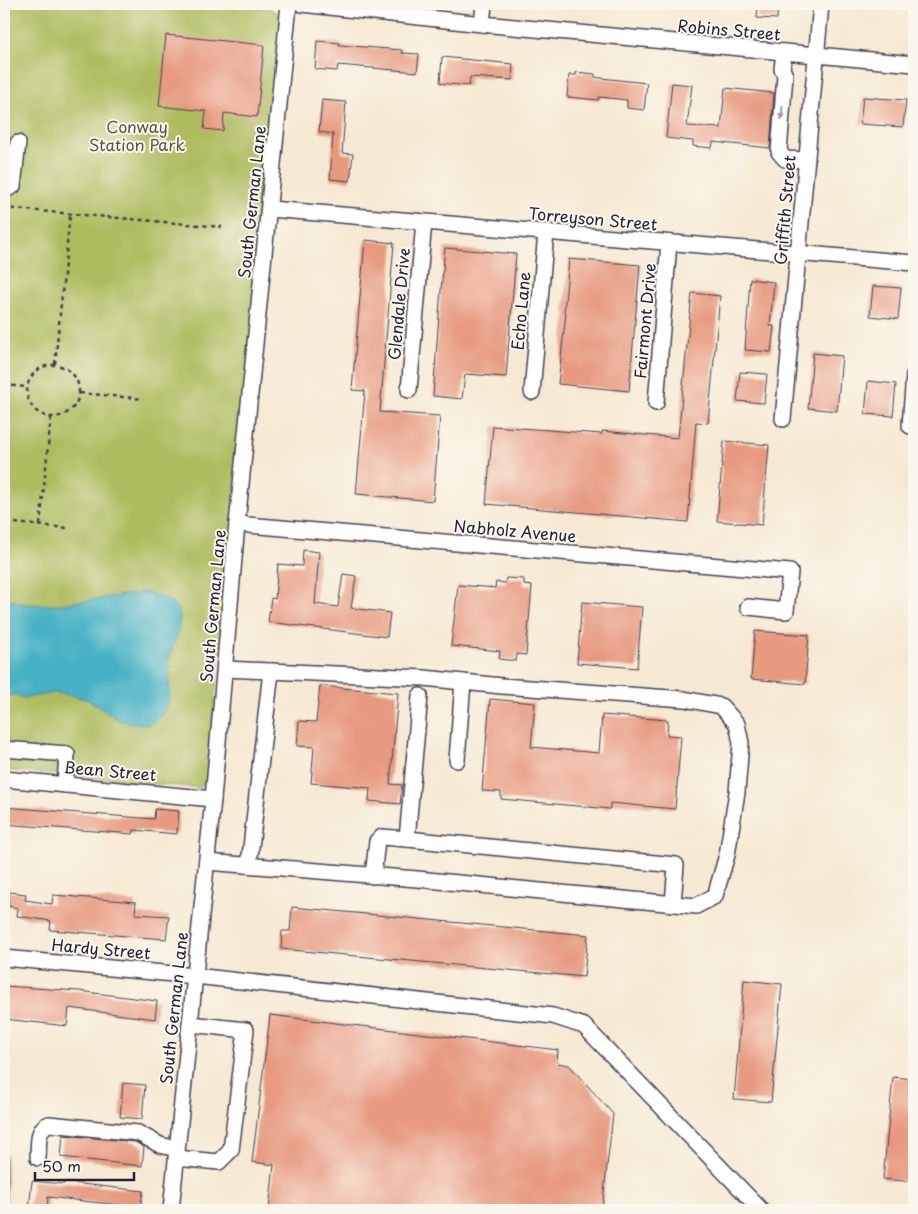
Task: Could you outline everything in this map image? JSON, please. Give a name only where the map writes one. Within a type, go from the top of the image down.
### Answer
[{"type":"street","name":"South German Lane","points":[[171,1210],[226,669],[237,524],[289,4]]},
{"type":"street","name":"Robins Street","points":[[302,4],[482,24],[914,64]]},
{"type":"street","points":[[482,24],[484,4]]},
{"type":"street","name":"Griffith Street","points":[[783,419],[821,4]]},
{"type":"street","points":[[784,53],[782,69],[785,75],[779,152],[785,158],[807,160]]},
{"type":"street","points":[[4,191],[13,186],[18,142]]},
{"type":"street","name":"Torreyson Street","points":[[270,209],[914,263]]},
{"type":"street","name":"Glendale Drive","points":[[409,390],[424,222]]},
{"type":"street","name":"Echo Lane","points":[[532,392],[546,232]]},
{"type":"street","name":"Fairmont Drive","points":[[656,403],[670,243]]},
{"type":"street","points":[[910,426],[914,375]]},
{"type":"street","name":"Nabholz Avenue","points":[[237,524],[790,572],[786,610],[748,607]]},
{"type":"street","points":[[207,862],[696,906],[715,896],[727,855],[737,792],[741,743],[737,724],[721,706],[675,698],[424,678],[226,669]]},
{"type":"street","points":[[249,865],[271,671]]},
{"type":"street","points":[[457,760],[463,682]]},
{"type":"street","points":[[407,840],[420,696]]},
{"type":"street","points":[[4,749],[67,754],[65,785]]},
{"type":"street","name":"Bean Street","points":[[4,779],[213,799]]},
{"type":"street","points":[[373,876],[377,841],[382,837],[676,865],[672,904]]},
{"type":"street","name":"Hardy Street","points":[[4,958],[195,976],[553,1016],[584,1026],[761,1210]]},
{"type":"street","points":[[38,1158],[40,1133],[45,1125],[49,1124],[138,1133],[177,1154],[219,1162],[231,1150],[246,1030],[190,1024]]},
{"type":"path","points":[[4,208],[222,227]]},
{"type":"path","points":[[55,365],[70,214]]},
{"type":"path","points":[[55,365],[65,367],[72,372],[77,379],[80,393],[77,404],[71,410],[64,415],[51,417],[38,412],[32,406],[28,398],[28,387],[29,380],[40,368],[55,365]]},
{"type":"path","points":[[4,385],[28,387]]},
{"type":"path","points":[[80,393],[144,399]]},
{"type":"path","points":[[40,525],[51,417]]},
{"type":"path","points":[[14,523],[67,528]]},
{"type":"green space","name":"Conway Station Park","points":[[4,4],[220,4],[268,8],[276,12],[281,19],[207,779],[205,785],[199,788],[4,770]]},
{"type":"green space","points":[[5,1065],[6,1210],[4,1210]]},
{"type":"water","points":[[147,592],[171,602],[178,610],[180,616],[178,633],[168,660],[170,695],[163,713],[151,723],[147,725],[120,721],[89,700],[71,695],[56,693],[24,698],[16,695],[4,695],[4,598],[25,604],[54,605]]},
{"type":"building","points":[[758,4],[778,4],[777,19],[757,18]]},
{"type":"building","points":[[166,35],[264,45],[257,117],[224,113],[223,131],[204,129],[206,111],[159,106]]},
{"type":"building","points":[[317,41],[340,43],[339,45],[402,50],[402,53],[419,54],[417,72],[338,65],[337,71],[315,69]]},
{"type":"building","points":[[442,57],[513,64],[512,80],[470,77],[469,86],[440,83]]},
{"type":"building","points":[[576,72],[595,74],[595,77],[601,78],[647,83],[644,110],[627,108],[627,100],[599,97],[599,100],[567,97],[569,75],[576,75]]},
{"type":"building","points":[[672,83],[692,85],[687,126],[721,128],[725,88],[774,93],[770,148],[713,142],[712,148],[693,146],[693,141],[666,138]]},
{"type":"building","points":[[863,97],[906,100],[903,127],[860,124]]},
{"type":"building","points":[[322,100],[346,102],[342,153],[353,154],[350,181],[330,179],[333,134],[319,132]]},
{"type":"building","points":[[365,240],[394,243],[380,412],[440,416],[433,501],[356,494],[365,391],[352,390]]},
{"type":"building","points":[[445,248],[516,254],[506,377],[465,374],[462,399],[433,396]]},
{"type":"building","points":[[569,259],[640,265],[629,391],[558,384],[566,313],[564,313]]},
{"type":"building","points":[[750,279],[774,282],[770,326],[774,326],[771,352],[745,350]]},
{"type":"building","points":[[873,286],[901,288],[898,319],[870,316]]},
{"type":"building","points":[[692,293],[720,296],[708,423],[696,422],[688,522],[486,504],[493,426],[602,434],[602,431],[678,438]]},
{"type":"building","points":[[813,353],[842,356],[837,411],[808,408]]},
{"type":"building","points":[[740,372],[767,374],[764,403],[737,401]]},
{"type":"building","points":[[868,381],[896,384],[893,416],[865,414]]},
{"type":"building","points":[[724,441],[769,445],[762,525],[717,521]]},
{"type":"building","points":[[303,550],[319,552],[315,604],[338,607],[343,574],[356,576],[351,608],[390,613],[387,637],[268,622],[271,598],[275,599],[278,564],[302,566]]},
{"type":"building","points":[[506,578],[524,579],[524,585],[532,586],[526,655],[517,654],[516,661],[499,659],[500,651],[451,646],[458,585],[495,588],[496,582],[505,583]]},
{"type":"building","points":[[582,602],[642,607],[637,668],[577,663]]},
{"type":"building","points":[[755,631],[809,635],[805,684],[751,679]]},
{"type":"building","points":[[320,686],[398,693],[390,784],[402,785],[400,804],[369,801],[370,788],[311,783],[314,747],[297,746],[299,721],[316,722]]},
{"type":"building","points":[[490,699],[535,703],[531,747],[599,753],[602,715],[668,720],[667,735],[681,736],[675,809],[610,803],[610,809],[501,799],[501,792],[482,791]]},
{"type":"building","points":[[4,807],[154,819],[155,809],[179,811],[177,834],[134,830],[133,834],[4,824]]},
{"type":"building","points":[[9,892],[26,894],[25,900],[52,904],[53,895],[136,902],[135,914],[169,916],[166,939],[50,930],[51,921],[17,916],[18,908],[8,906]]},
{"type":"building","points":[[292,907],[588,935],[584,977],[281,949],[282,931],[290,931]]},
{"type":"building","points":[[744,980],[782,984],[771,1102],[734,1099]]},
{"type":"building","points":[[4,986],[79,991],[157,1001],[155,1019],[69,1008],[67,1026],[4,1019]]},
{"type":"building","points":[[270,1015],[558,1050],[557,1063],[569,1065],[613,1114],[602,1210],[269,1210],[274,1165],[252,1162]]},
{"type":"building","points":[[893,1077],[914,1079],[914,1182],[883,1179]]},
{"type":"building","points":[[123,1083],[145,1085],[142,1119],[120,1117]]},
{"type":"building","points":[[63,1135],[135,1142],[144,1147],[142,1166],[61,1157]]},
{"type":"building","points":[[32,1181],[64,1184],[64,1182],[143,1191],[140,1210],[126,1210],[127,1206],[48,1197],[47,1210],[29,1210]]}]
